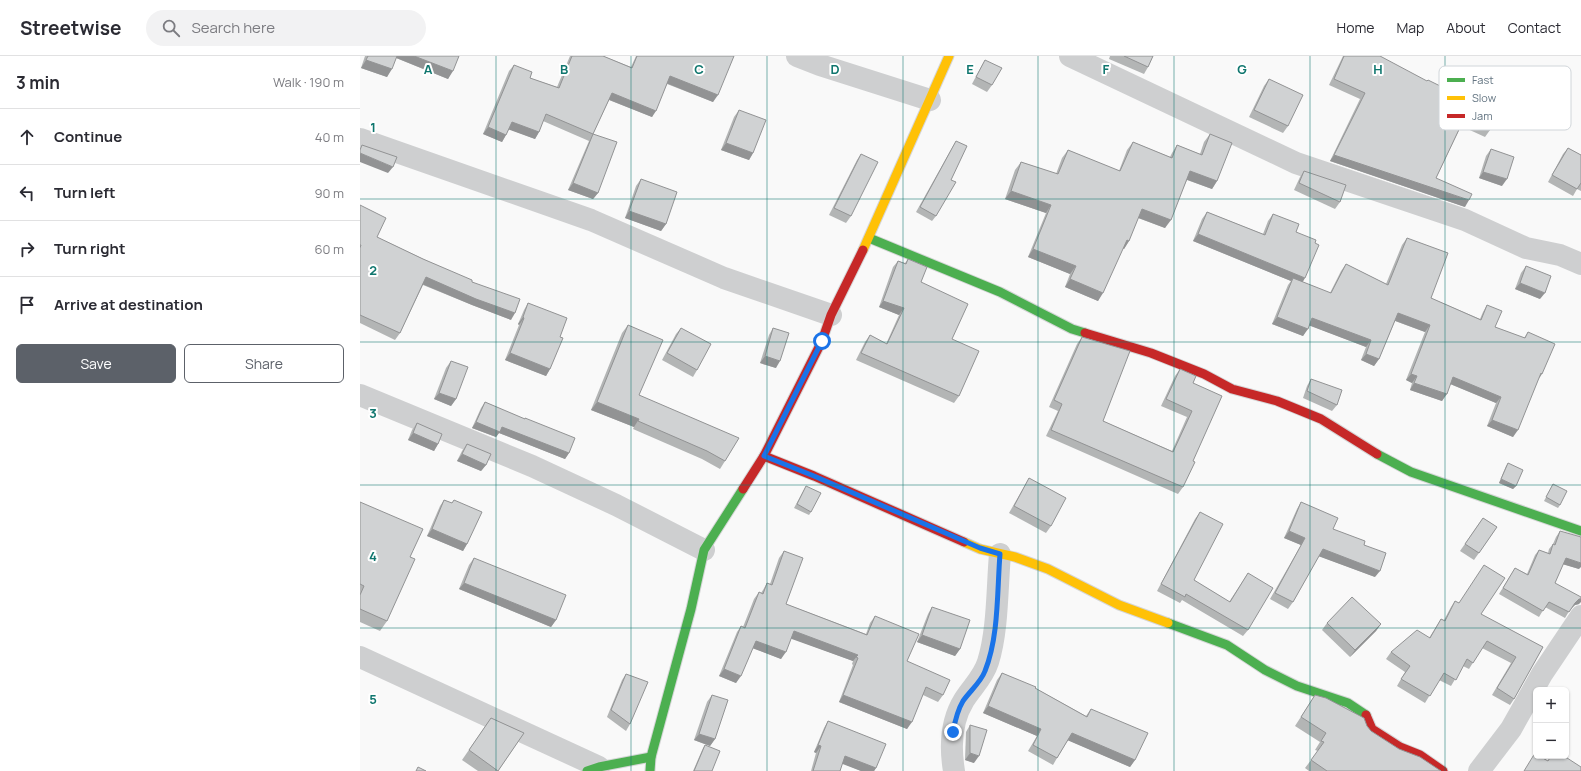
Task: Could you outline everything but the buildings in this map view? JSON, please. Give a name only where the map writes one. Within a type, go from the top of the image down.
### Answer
[{"type":"street","points":[[797,56],[820,65],[930,100]]},
{"type":"street","points":[[650,771],[651,757],[691,609],[704,550],[764,456],[822,341],[831,315],[868,238],[949,56]]},
{"type":"street","points":[[1070,56],[1296,162],[1465,220],[1526,248],[1560,255],[1581,264]]},
{"type":"street","points":[[360,139],[591,220],[724,278],[831,315]]},
{"type":"street","points":[[868,238],[1000,292],[1072,329],[1151,353],[1204,374],[1232,389],[1277,401],[1321,419],[1376,453],[1411,472],[1581,531]]},
{"type":"street","points":[[360,395],[532,466],[704,550]]},
{"type":"street","points":[[764,456],[980,548],[1015,557],[1048,569],[1119,605],[1227,645],[1265,670],[1297,686],[1348,703],[1366,715],[1372,729],[1400,747],[1420,755],[1444,771]]},
{"type":"street","points":[[954,771],[951,755],[956,717],[964,701],[984,674],[989,660],[996,621],[1000,554]]},
{"type":"street","points":[[1480,771],[1511,729],[1542,674],[1581,616]]},
{"type":"street","points":[[360,657],[593,769],[651,757]]},
{"type":"traffic: fast","points":[[869,238],[1000,292],[1072,329],[1085,333]]},
{"type":"traffic: fast","points":[[1377,454],[1411,472],[1581,531]]},
{"type":"traffic: fast","points":[[650,771],[651,757],[691,609],[704,550],[743,489]]},
{"type":"traffic: fast","points":[[1168,623],[1227,645],[1265,670],[1297,686],[1348,703],[1366,715]]},
{"type":"traffic: fast","points":[[587,771],[599,767],[651,757]]},
{"type":"traffic: slow","points":[[863,250],[949,56]]},
{"type":"traffic: slow","points":[[964,542],[980,549],[1015,557],[1048,569],[1119,605],[1168,623]]},
{"type":"traffic: jam","points":[[743,489],[764,456],[822,341],[831,315],[863,250]]},
{"type":"traffic: jam","points":[[1085,333],[1151,353],[1204,374],[1232,389],[1277,401],[1321,419],[1377,454]]},
{"type":"traffic: jam","points":[[764,456],[814,476],[964,542]]},
{"type":"traffic: jam","points":[[1366,715],[1372,729],[1400,747],[1420,755],[1443,771]]},
{"type":"route","points":[[822,341],[764,456],[980,548],[1000,554],[996,621],[989,660],[984,674],[964,701],[956,717],[953,732]]}]
